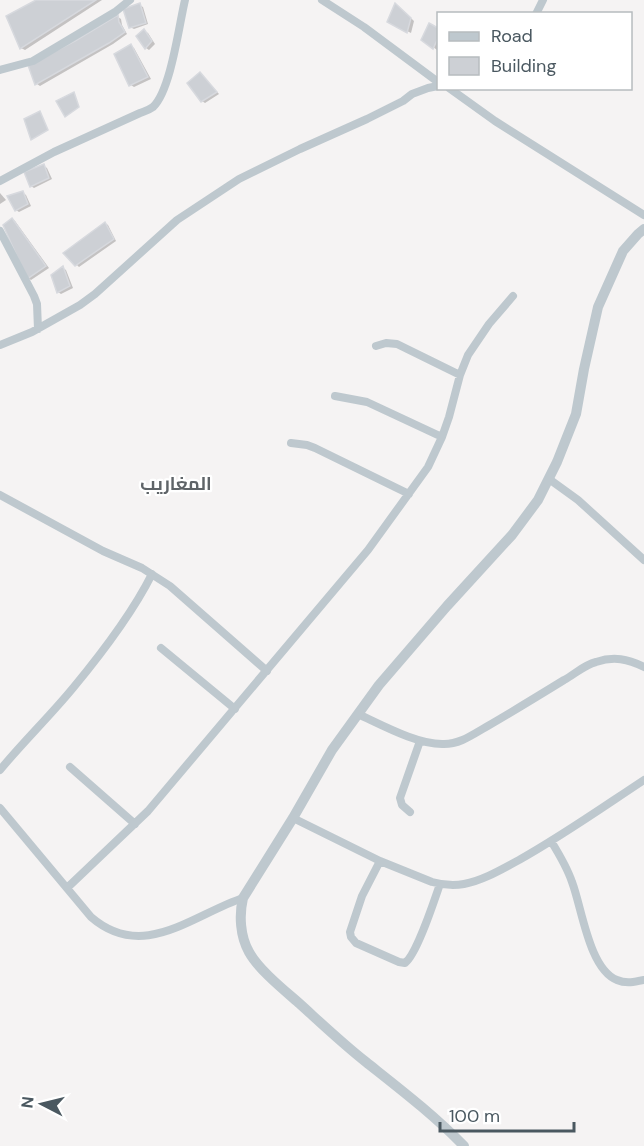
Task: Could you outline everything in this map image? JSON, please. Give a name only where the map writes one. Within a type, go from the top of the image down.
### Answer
[{"type":"street","points":[[0,70],[33,61],[115,12],[130,0]]},
{"type":"street","points":[[0,181],[54,152],[154,106],[164,87],[177,41],[185,0]]},
{"type":"street","points":[[322,0],[364,27],[437,83]]},
{"type":"street","points":[[0,345],[38,329],[87,300],[177,220],[239,179],[367,119],[412,94],[437,84]]},
{"type":"street","points":[[452,90],[495,121],[644,215]]},
{"type":"street","points":[[464,1146],[434,1117],[324,1027],[254,959],[246,948],[242,930],[243,898],[332,750],[379,685],[535,506],[576,414],[598,307],[623,251],[644,229]]},
{"type":"street","points":[[0,231],[36,300],[38,329]]},
{"type":"street","points":[[67,888],[148,811],[368,550],[428,467],[442,437],[468,355],[480,336],[513,296]]},
{"type":"street","points":[[376,346],[386,343],[397,344],[460,375]]},
{"type":"street","points":[[335,396],[367,402],[442,437]]},
{"type":"street","points":[[291,443],[315,448],[409,494]]},
{"type":"street","points":[[549,479],[578,500],[644,560]]},
{"type":"street","points":[[0,495],[152,574],[170,586],[267,671]]},
{"type":"street","points":[[0,770],[73,688],[127,617],[152,574]]},
{"type":"street","points":[[161,648],[235,709]]},
{"type":"street","points":[[358,714],[420,741],[432,744],[453,743],[465,739],[595,662],[628,660],[644,667]]},
{"type":"street","points":[[410,812],[402,805],[400,798],[420,741]]},
{"type":"street","points":[[70,767],[135,824]]},
{"type":"street","points":[[293,818],[380,861],[440,884],[465,884],[492,875],[551,841],[644,780]]},
{"type":"street","points":[[0,808],[91,917],[111,931],[136,936],[153,935],[173,929],[243,898]]},
{"type":"street","points":[[551,841],[572,882],[597,960],[612,978],[618,981],[644,980]]},
{"type":"street","points":[[380,861],[362,896],[350,936],[356,943],[399,962],[405,963],[410,959],[422,934],[440,884]]},
{"type":"building","points":[[36,0],[96,0],[20,49],[6,16]]},
{"type":"building","points":[[140,3],[146,23],[129,28],[123,9]]},
{"type":"building","points":[[395,3],[411,18],[407,33],[387,22]]},
{"type":"building","points":[[118,15],[125,32],[35,85],[28,65],[75,41]]},
{"type":"building","points":[[429,23],[437,27],[437,40],[433,49],[421,40]]},
{"type":"building","points":[[144,29],[152,41],[145,49],[136,36]]},
{"type":"building","points":[[131,44],[148,77],[129,86],[114,54]]},
{"type":"building","points":[[200,72],[217,92],[201,102],[187,83]]},
{"type":"building","points":[[74,92],[79,107],[65,117],[56,101]]},
{"type":"building","points":[[40,111],[48,130],[31,140],[24,119]]},
{"type":"building","points":[[44,164],[49,178],[30,187],[24,172]]},
{"type":"building","points":[[23,191],[28,204],[15,211],[7,196]]},
{"type":"building","points":[[12,218],[46,266],[27,279],[3,225]]},
{"type":"building","points":[[105,222],[114,239],[75,266],[63,253]]},
{"type":"building","points":[[63,266],[70,286],[57,293],[51,275]]},
{"type":"district","name":"المغاريب","points":[[176,484]]}]
